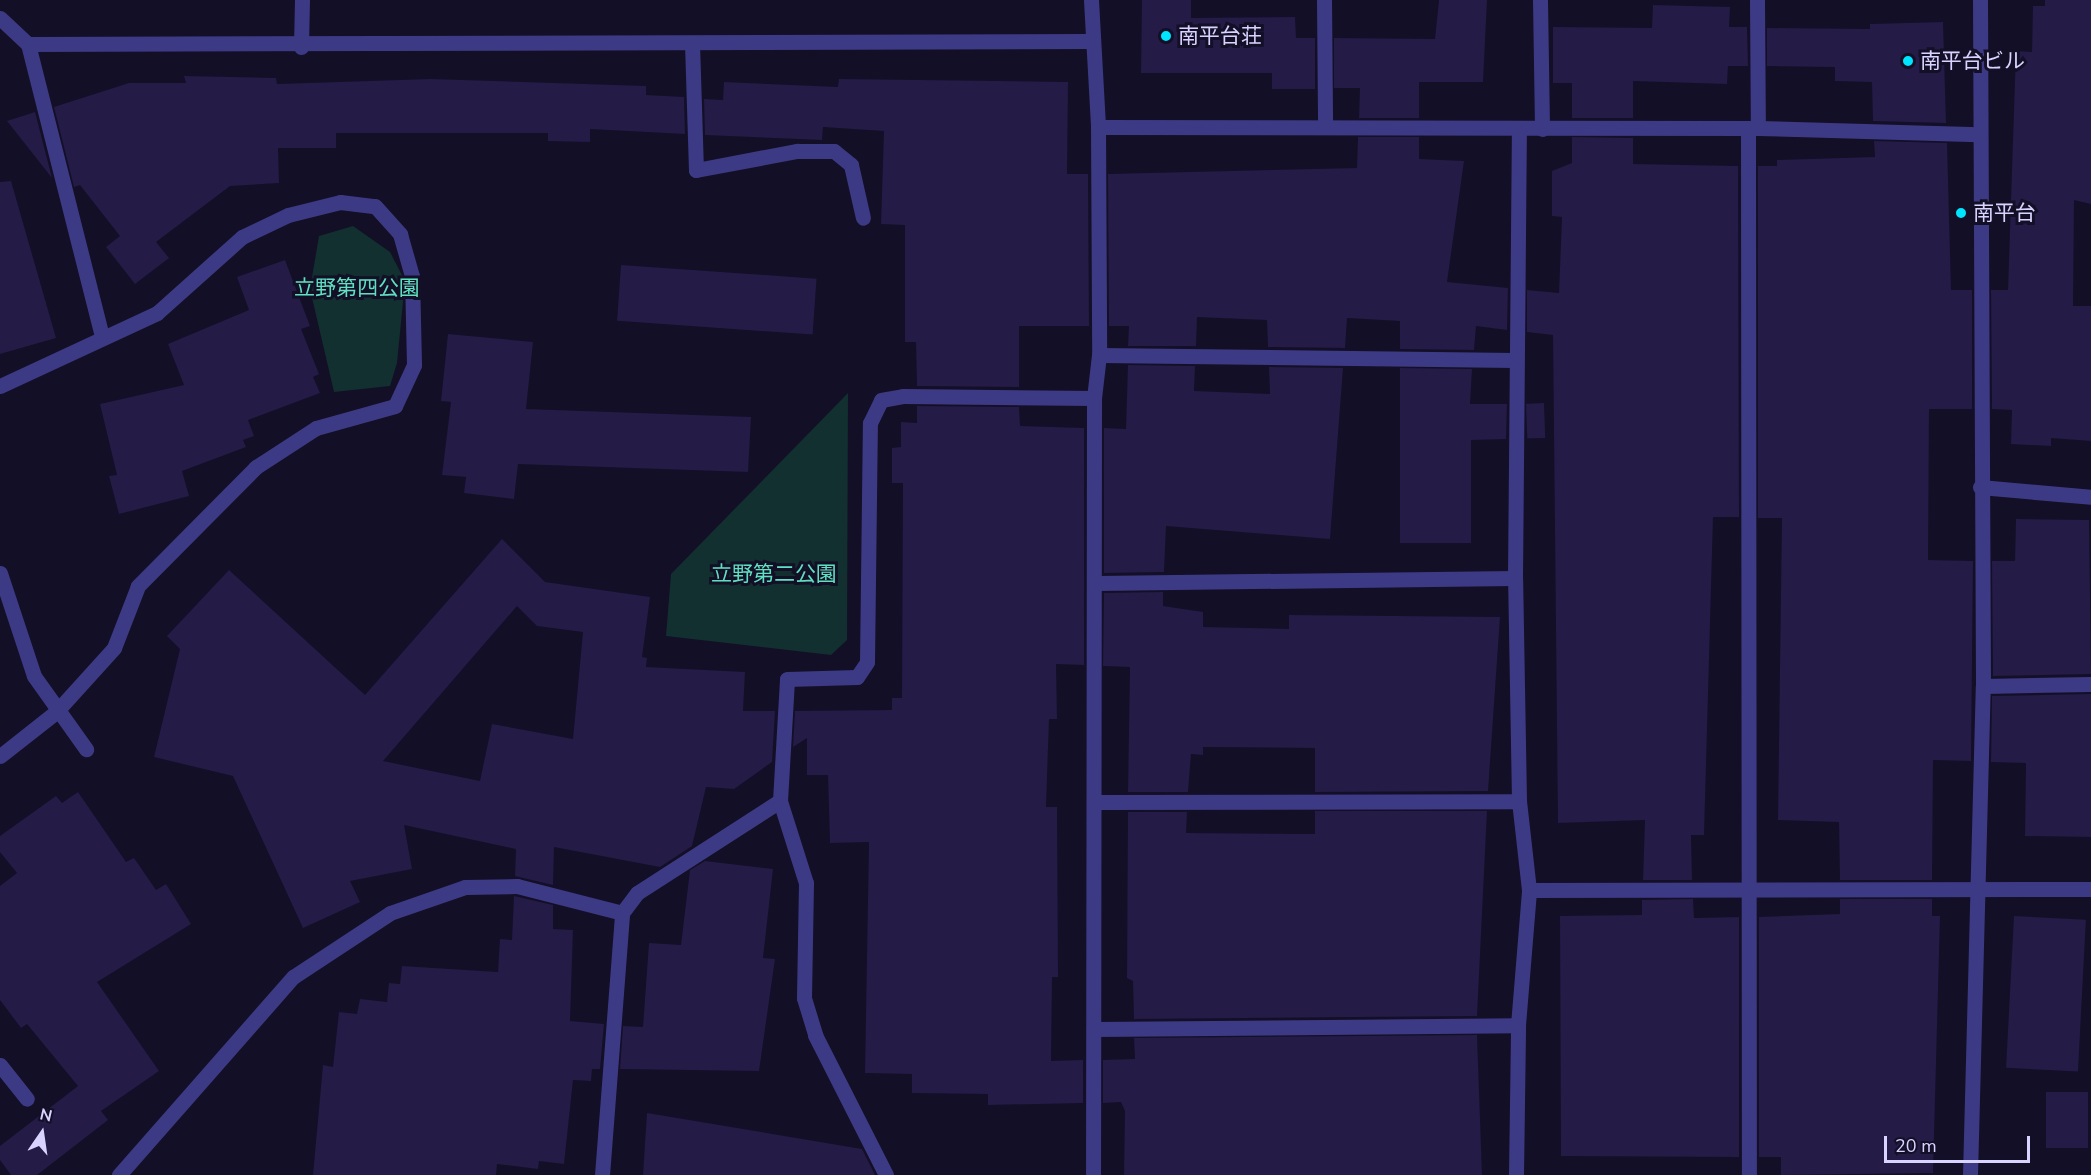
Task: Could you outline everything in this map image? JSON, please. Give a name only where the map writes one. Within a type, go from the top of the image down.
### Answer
[{"type":"street","points":[[301,47],[302,0]]},
{"type":"street","points":[[1091,0],[1090,41],[1098,127],[1099,355],[1094,398],[1097,801],[1093,1175]]},
{"type":"street","points":[[1324,0],[1325,127]]},
{"type":"street","points":[[1540,0],[1542,129]]},
{"type":"street","points":[[1749,1175],[1747,886],[1753,129],[1757,0]]},
{"type":"street","points":[[1970,1175],[1974,890],[1983,686],[1980,488],[1980,0]]},
{"type":"street","points":[[0,18],[28,44],[102,336]]},
{"type":"street","points":[[28,44],[301,47],[1090,41]]},
{"type":"street","points":[[692,43],[696,170],[797,151],[834,151],[851,165],[863,218]]},
{"type":"street","points":[[1098,127],[1325,127],[1519,131],[1542,129],[1753,129],[1979,134]]},
{"type":"street","points":[[1516,1175],[1518,1024],[1528,890],[1519,801],[1515,578],[1515,360],[1519,131]]},
{"type":"street","points":[[0,386],[102,336],[157,313],[242,237],[288,215],[340,202],[375,206],[400,234],[412,276],[414,364],[396,406],[316,428],[256,467],[138,586],[114,648],[56,712],[0,756]]},
{"type":"street","points":[[1099,355],[1515,360]]},
{"type":"street","points":[[885,1175],[815,1035],[804,998],[806,883],[780,801],[787,679],[857,676],[867,662],[870,423],[881,400],[903,396],[1094,398]]},
{"type":"street","points":[[1980,488],[2091,497]]},
{"type":"street","points":[[0,573],[34,676],[56,712],[86,749]]},
{"type":"street","points":[[1097,583],[1515,578]]},
{"type":"street","points":[[1983,686],[2091,684]]},
{"type":"street","points":[[602,1175],[622,913],[637,893],[780,801]]},
{"type":"street","points":[[1097,801],[1519,801]]},
{"type":"street","points":[[119,1175],[293,977],[390,913],[465,887],[517,886],[622,913]]},
{"type":"street","points":[[1528,890],[1747,886],[1974,890],[2091,889]]},
{"type":"street","points":[[1095,1029],[1518,1024]]},
{"type":"street","points":[[1,1067],[27,1099]]},
{"type":"green space","name":"立野第四公園","points":[[353,226],[390,252],[405,281],[397,363],[390,386],[334,392],[310,289],[319,236]]},
{"type":"green space","name":"立野第二公園","points":[[848,393],[847,640],[831,655],[666,636],[671,574]]},
{"type":"building","points":[[1142,0],[1191,0],[1191,18],[1295,17],[1296,38],[1315,38],[1315,89],[1272,89],[1272,73],[1141,73]]},
{"type":"building","points":[[1439,0],[1487,0],[1483,82],[1419,82],[1419,118],[1359,118],[1360,88],[1334,88],[1334,38],[1435,39]]},
{"type":"building","points":[[2045,0],[2091,0],[2091,204],[2074,200],[2073,306],[2091,306],[2091,441],[2051,438],[2051,446],[2011,444],[2012,410],[1992,409],[1991,290],[2008,290],[2016,51],[2032,52],[2033,6],[2045,6]]},
{"type":"building","points":[[1653,5],[1730,7],[1729,27],[1747,27],[1748,66],[1728,66],[1727,84],[1633,81],[1633,118],[1572,118],[1572,83],[1553,83],[1553,27],[1652,28]]},
{"type":"building","points":[[1943,22],[1946,123],[1873,121],[1872,82],[1835,81],[1835,67],[1767,66],[1767,28],[1870,29],[1870,24]]},
{"type":"building","points":[[184,76],[276,78],[277,84],[431,79],[646,86],[646,95],[684,97],[685,134],[590,129],[590,142],[548,141],[548,133],[336,133],[336,148],[278,148],[279,183],[230,186],[156,242],[169,258],[135,284],[106,247],[120,236],[80,185],[74,187],[54,107],[129,83],[186,83]]},
{"type":"building","points":[[839,79],[1068,82],[1067,174],[1088,174],[1089,326],[1019,326],[1019,387],[917,386],[916,342],[905,342],[905,225],[881,224],[884,131],[823,127],[822,140],[705,135],[704,99],[723,100],[724,82],[838,87]]},
{"type":"building","points":[[35,112],[52,178],[7,121]]},
{"type":"building","points":[[1358,137],[1419,137],[1419,159],[1464,161],[1447,282],[1508,288],[1507,330],[1476,326],[1474,350],[1400,349],[1400,321],[1347,318],[1345,348],[1268,347],[1267,320],[1197,317],[1196,346],[1128,346],[1129,326],[1109,326],[1108,174],[1357,168]]},
{"type":"building","points":[[1572,137],[1633,138],[1633,164],[1738,166],[1739,517],[1713,517],[1704,835],[1691,835],[1692,880],[1643,880],[1645,820],[1558,823],[1553,335],[1527,332],[1527,290],[1559,293],[1562,217],[1552,216],[1552,171],[1572,163]]},
{"type":"building","points":[[1874,141],[1947,143],[1951,290],[1972,290],[1972,409],[1929,409],[1928,560],[1973,561],[1971,761],[1933,760],[1932,880],[1840,880],[1839,822],[1778,820],[1782,518],[1758,518],[1758,166],[1777,166],[1777,160],[1875,157]]},
{"type":"building","points":[[11,181],[56,338],[0,354],[0,182]]},
{"type":"building","points":[[285,260],[310,326],[301,329],[319,374],[313,377],[320,393],[248,420],[254,436],[243,440],[246,447],[182,471],[189,496],[119,514],[109,476],[117,475],[100,404],[184,385],[168,344],[249,310],[237,277]]},
{"type":"building","points":[[621,265],[817,279],[813,335],[617,321]]},
{"type":"building","points":[[448,334],[533,342],[526,409],[751,417],[748,472],[518,464],[514,499],[464,493],[466,477],[442,475],[451,402],[441,401]]},
{"type":"building","points":[[1128,365],[1195,366],[1194,391],[1270,394],[1269,367],[1343,368],[1330,539],[1166,526],[1164,572],[1104,573],[1104,428],[1126,429]]},
{"type":"building","points":[[1400,368],[1472,369],[1470,404],[1507,404],[1506,439],[1471,440],[1471,543],[1400,543]]},
{"type":"building","points":[[1544,403],[1545,438],[1527,439],[1526,404]]},
{"type":"building","points":[[917,406],[1019,407],[1020,426],[1084,428],[1084,665],[1056,664],[1057,719],[1049,719],[1046,807],[1057,807],[1058,977],[1052,977],[1051,1061],[1083,1060],[1083,1103],[988,1105],[988,1094],[912,1093],[912,1074],[865,1073],[869,842],[830,843],[828,775],[807,775],[807,738],[793,747],[795,711],[892,710],[892,698],[902,698],[903,483],[892,483],[892,448],[901,447],[901,422],[917,423]]},
{"type":"building","points":[[2016,519],[2089,520],[2091,674],[1993,676],[1992,561],[2015,561]]},
{"type":"building","points":[[502,539],[545,582],[650,597],[642,657],[647,658],[646,667],[745,672],[743,711],[775,711],[772,762],[734,789],[706,787],[692,846],[660,867],[554,847],[553,885],[515,876],[516,849],[404,825],[412,869],[350,881],[360,902],[303,928],[233,776],[154,757],[180,649],[167,636],[229,570],[365,695]],"holes":[[[517,606],[537,626],[583,632],[573,739],[492,724],[480,781],[383,761]]]},
{"type":"building","points":[[1163,592],[1163,606],[1203,612],[1203,627],[1289,629],[1289,615],[1500,617],[1488,791],[1315,792],[1315,748],[1203,747],[1203,755],[1191,754],[1188,792],[1128,792],[1130,667],[1103,666],[1104,593]]},
{"type":"building","points":[[2091,694],[2091,837],[2025,836],[2026,763],[1991,762],[1992,696]]},
{"type":"building","points":[[78,792],[126,862],[134,858],[156,890],[166,884],[191,924],[97,982],[159,1071],[101,1111],[108,1120],[37,1175],[11,1175],[0,1160],[0,1146],[78,1086],[27,1024],[21,1028],[0,1000],[0,886],[17,873],[0,852],[0,836],[56,796],[62,803]]},
{"type":"building","points":[[1315,811],[1487,811],[1477,1016],[1134,1019],[1133,981],[1127,978],[1128,812],[1187,812],[1186,833],[1315,834]]},
{"type":"building","points":[[705,861],[773,869],[763,958],[775,959],[759,1071],[620,1069],[623,1026],[643,1027],[649,943],[681,945],[690,870]]},
{"type":"building","points":[[514,896],[553,905],[553,929],[573,930],[570,1021],[604,1024],[600,1069],[592,1069],[591,1081],[573,1080],[564,1164],[539,1161],[538,1169],[497,1164],[496,1175],[313,1175],[323,1065],[333,1067],[339,1012],[357,1014],[360,999],[387,1002],[389,983],[400,984],[402,966],[498,972],[500,939],[512,940]]},
{"type":"building","points":[[1693,899],[1694,918],[1739,917],[1739,1157],[1561,1156],[1560,916],[1642,915],[1642,900]]},
{"type":"building","points":[[1840,899],[1932,899],[1932,916],[1940,916],[1933,1173],[1781,1175],[1781,1157],[1759,1157],[1759,917],[1840,914]]},
{"type":"building","points":[[2014,916],[2086,920],[2078,1072],[2006,1068]]},
{"type":"building","points":[[1477,1035],[1482,1175],[1124,1175],[1125,1111],[1121,1102],[1103,1103],[1103,1060],[1135,1059],[1134,1038]]},
{"type":"building","points":[[2046,1092],[2088,1092],[2088,1148],[2046,1148]]},
{"type":"building","points":[[647,1113],[862,1149],[875,1175],[643,1175]]},
{"type":"place","name":"南平台荘","points":[[1166,36]]},
{"type":"place","name":"南平台ビル","points":[[1908,61]]},
{"type":"place","name":"南平台","points":[[1961,213]]}]
